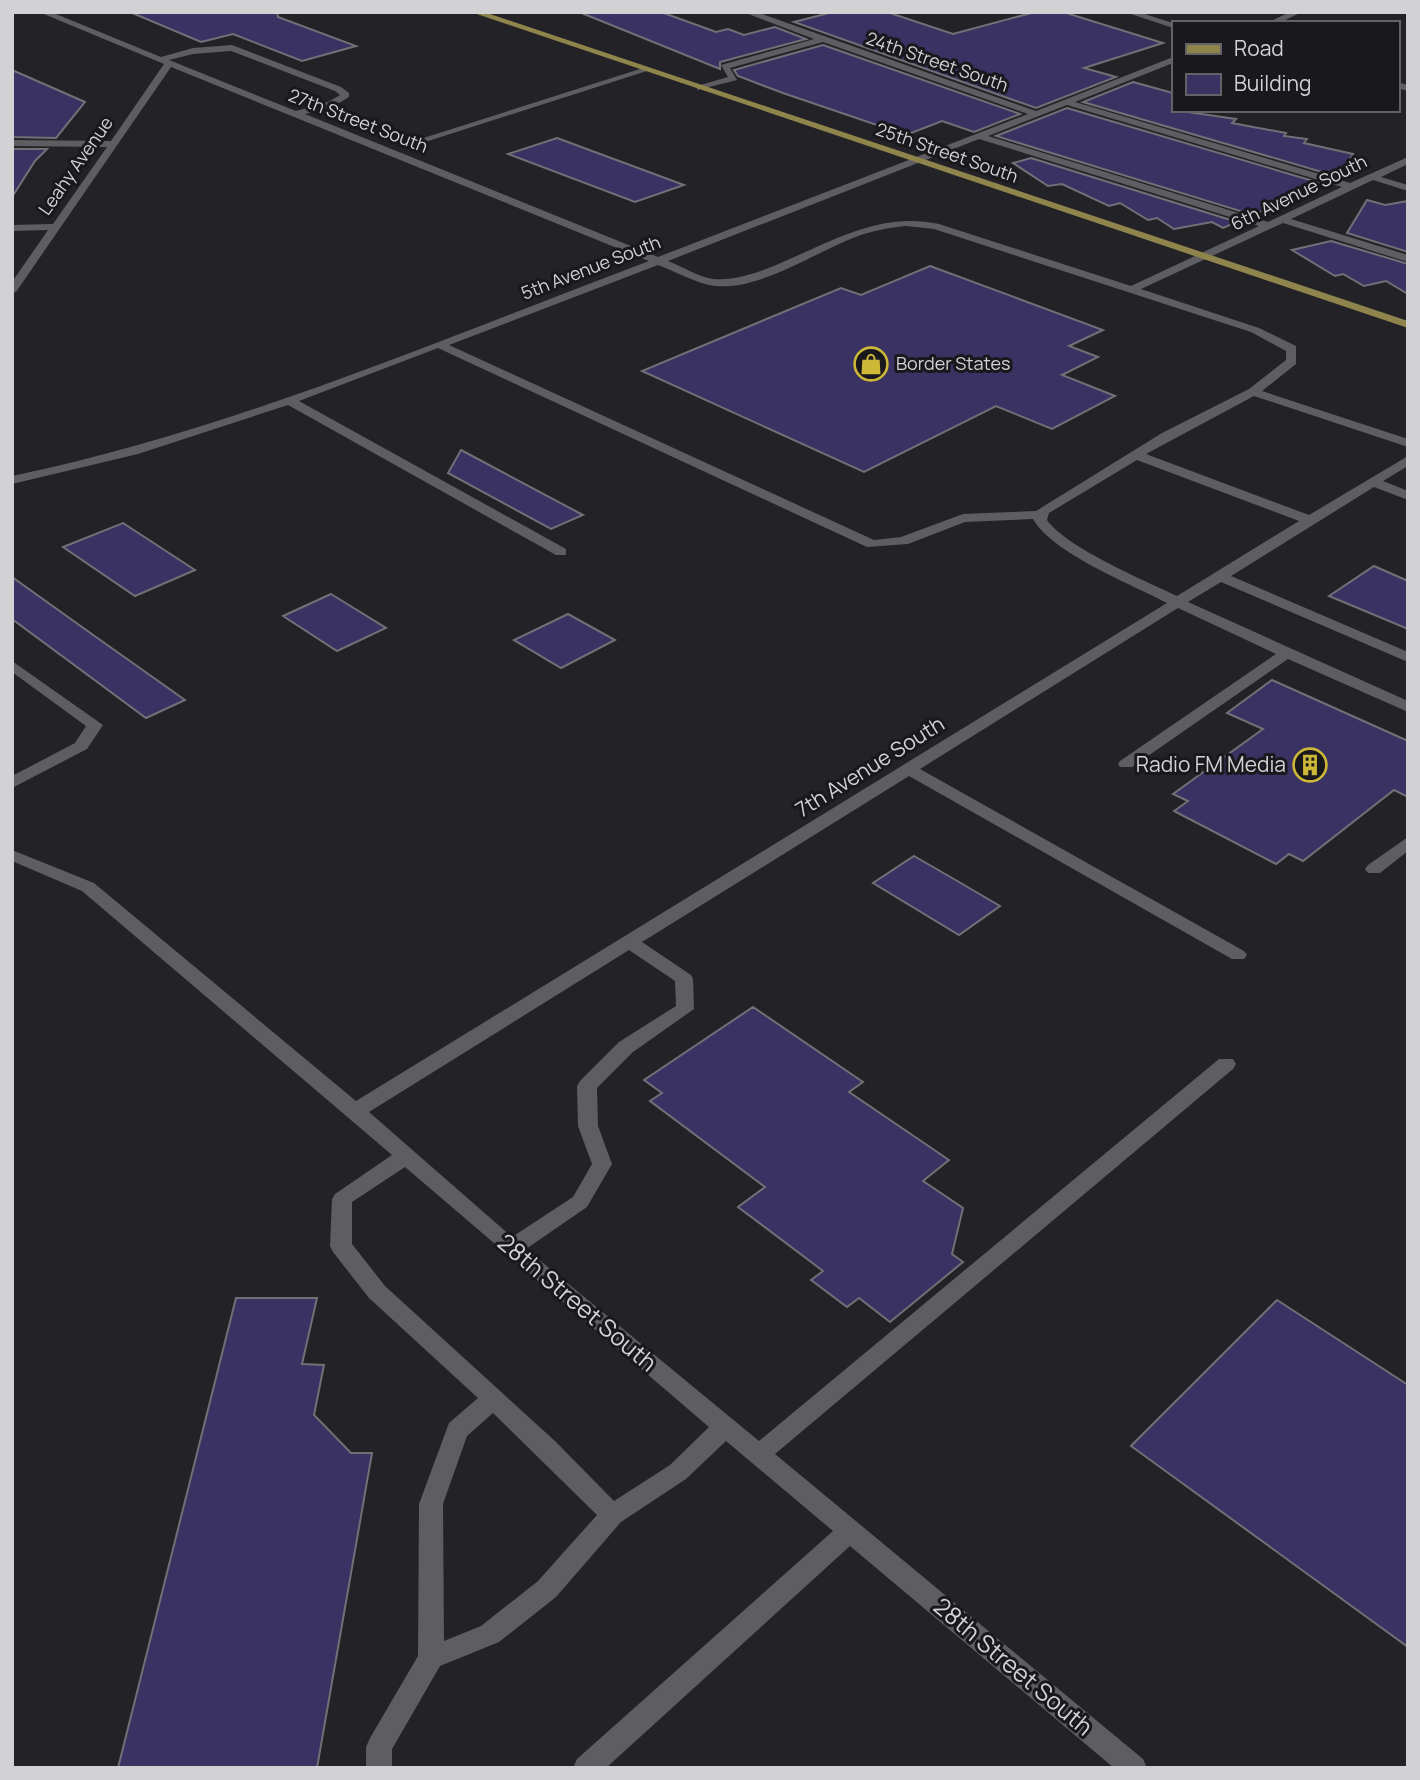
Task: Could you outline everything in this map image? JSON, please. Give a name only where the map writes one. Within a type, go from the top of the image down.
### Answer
[{"type":"main road","name":"25th Street South","points":[[475,12],[1408,325]]},
{"type":"street","name":"27th Street South","points":[[43,12],[698,278],[734,282],[874,228],[908,221],[935,226],[1255,330],[1292,349],[1292,361],[1253,392]]},
{"type":"street","name":"24th Street South","points":[[747,12],[1037,114]]},
{"type":"street","points":[[1129,12],[1172,26]]},
{"type":"street","points":[[1276,21],[1298,12]]},
{"type":"street","points":[[700,88],[734,78],[724,67],[822,39]]},
{"type":"street","points":[[164,62],[193,51],[232,48],[338,89],[346,95],[331,104],[296,114]]},
{"type":"street","name":"5th Avenue South","points":[[12,480],[171,443],[660,261],[1172,60]]},
{"type":"street","name":"Leahy Avenue","points":[[14,286],[113,144],[164,62]]},
{"type":"street","points":[[416,142],[646,70]]},
{"type":"street","points":[[1067,102],[1352,187]]},
{"type":"street","points":[[981,137],[1270,226]]},
{"type":"street","points":[[12,143],[113,144]]},
{"type":"street","name":"6th Avenue South","points":[[1131,290],[1408,160]]},
{"type":"street","points":[[1372,177],[1408,188]]},
{"type":"street","points":[[1285,220],[1408,259]]},
{"type":"street","points":[[12,228],[54,227]]},
{"type":"street","points":[[438,344],[570,407],[698,460],[872,544],[903,541],[963,518],[1042,514],[1136,455],[1253,392],[1365,432],[1408,443]]},
{"type":"street","points":[[288,400],[561,552]]},
{"type":"street","points":[[1136,455],[1311,521]]},
{"type":"street","name":"7th Avenue South","points":[[355,1111],[1408,460]]},
{"type":"street","points":[[1373,482],[1408,496]]},
{"type":"street","points":[[1042,514],[1040,520],[1045,530],[1065,544],[1177,604],[1408,707]]},
{"type":"street","points":[[1221,577],[1408,658]]},
{"type":"street","points":[[1126,764],[1287,653]]},
{"type":"street","points":[[12,665],[94,725],[81,746],[12,783]]},
{"type":"street","points":[[907,768],[1238,955]]},
{"type":"street","points":[[1374,869],[1408,842]]},
{"type":"street","name":"28th Street South","points":[[12,855],[88,887],[355,1111],[511,1248],[1134,1768]]},
{"type":"street","points":[[511,1248],[580,1202],[602,1164],[588,1126],[587,1086],[626,1046],[685,1009],[684,979],[629,941]]},
{"type":"street","points":[[758,1455],[1226,1064]]},
{"type":"street","points":[[406,1156],[342,1199],[341,1246],[377,1292],[548,1448],[612,1515]]},
{"type":"street","points":[[379,1768],[379,1747],[431,1658],[431,1504],[457,1430],[494,1398]]},
{"type":"street","points":[[431,1658],[490,1634],[547,1590],[612,1515],[678,1472],[724,1427]]},
{"type":"street","points":[[586,1768],[850,1531]]},
{"type":"building","points":[[130,12],[277,12],[278,17],[356,46],[302,61],[233,34],[201,42]]},
{"type":"building","points":[[579,12],[661,12],[716,32],[728,29],[744,35],[775,27],[806,39],[720,62],[720,69]]},
{"type":"building","points":[[833,12],[887,12],[953,34],[1035,12],[1063,12],[1163,43],[1084,68],[1116,77],[1036,108],[794,22]]},
{"type":"building","points":[[823,45],[1020,114],[974,132],[942,121],[906,135],[738,76],[734,70]]},
{"type":"building","points":[[12,70],[85,102],[56,138],[12,137]]},
{"type":"building","points":[[1133,82],[1172,93],[1172,112],[1236,119],[1232,123],[1286,133],[1284,136],[1307,139],[1304,143],[1353,154],[1339,177],[1083,102]]},
{"type":"building","points":[[1067,108],[1320,183],[1253,215],[996,136]]},
{"type":"building","points":[[557,138],[684,185],[635,202],[508,154]]},
{"type":"building","points":[[12,149],[47,149],[35,161],[12,197]]},
{"type":"building","points":[[1031,158],[1237,222],[1223,228],[1212,222],[1174,229],[1157,218],[1148,220],[1120,203],[1109,206],[1062,184],[1048,186],[1013,163]]},
{"type":"building","points":[[1367,200],[1385,205],[1408,201],[1408,252],[1347,233]]},
{"type":"building","points":[[1331,241],[1408,264],[1408,294],[1386,281],[1364,286],[1343,274],[1335,276],[1292,250]]},
{"type":"building","name":"Border States","points":[[930,266],[1103,330],[1069,346],[1098,357],[1062,375],[1115,396],[1052,429],[996,406],[864,472],[642,371],[841,288],[861,295]]},
{"type":"building","points":[[461,450],[583,515],[551,529],[448,473]]},
{"type":"building","points":[[123,523],[195,570],[135,596],[63,547]]},
{"type":"building","points":[[1374,566],[1408,581],[1408,629],[1329,596]]},
{"type":"building","points":[[12,577],[185,700],[146,718],[12,619]]},
{"type":"building","points":[[331,594],[386,628],[337,651],[283,616]]},
{"type":"building","points":[[568,614],[615,640],[561,668],[514,640]]},
{"type":"building","name":"Radio FM Media","points":[[1272,680],[1408,741],[1408,797],[1394,790],[1303,861],[1289,854],[1276,864],[1174,811],[1188,801],[1173,794],[1263,729],[1227,713]]},
{"type":"building","points":[[914,856],[1000,906],[959,935],[873,883]]},
{"type":"building","points":[[753,1007],[863,1082],[849,1092],[949,1160],[923,1181],[963,1208],[952,1254],[963,1262],[890,1322],[859,1298],[847,1307],[811,1280],[823,1271],[738,1207],[765,1187],[650,1101],[662,1093],[644,1080]]},
{"type":"building","points":[[236,1298],[317,1298],[302,1364],[324,1365],[314,1415],[351,1453],[372,1453],[317,1768],[118,1768]]},
{"type":"building","points":[[1277,1300],[1408,1385],[1408,1647],[1131,1446]]},
{"type":"place","name":"Border States","points":[[871,364]]},
{"type":"place","name":"Radio FM Media","points":[[1310,765]]}]
